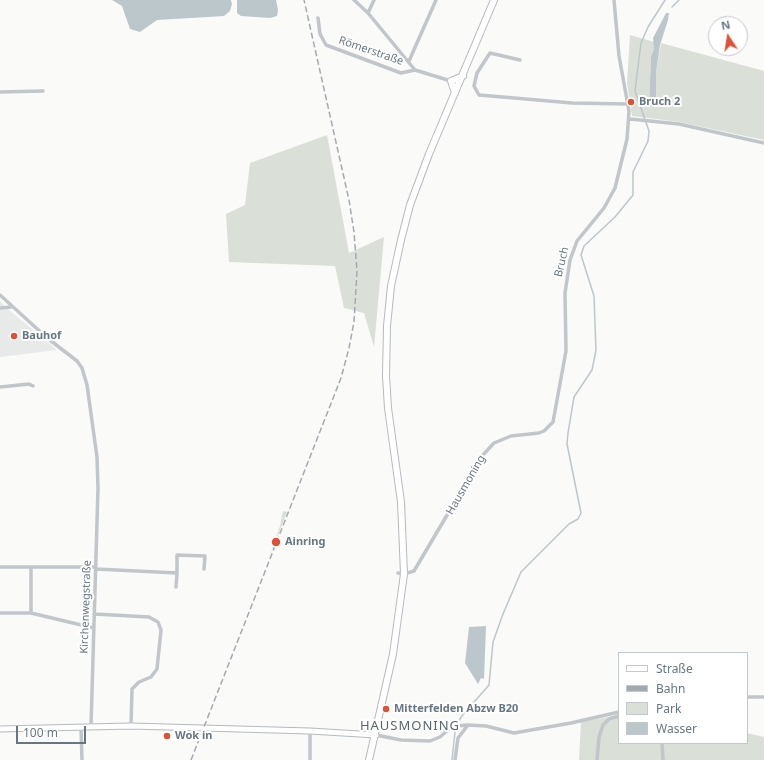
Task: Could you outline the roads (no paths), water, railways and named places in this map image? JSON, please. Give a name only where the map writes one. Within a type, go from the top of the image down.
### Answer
[{"type":"main road","points":[[369,760],[376,735],[395,640],[401,573],[402,502],[388,408],[386,354],[391,286],[410,205],[429,154],[494,0]]},
{"type":"main road","points":[[455,93],[452,81],[463,76]]},
{"type":"street","name":"Römerstraße","points":[[354,0],[368,13],[415,70]]},
{"type":"street","points":[[368,13],[374,0]]},
{"type":"street","name":"Römerstraße","points":[[409,61],[436,0]]},
{"type":"street","name":"Bruch","points":[[553,422],[566,351],[565,293],[570,260],[577,241],[604,208],[615,188],[621,167],[630,119],[619,56],[614,0]]},
{"type":"street","name":"Römerstraße","points":[[318,18],[320,34],[326,45],[401,73],[415,70],[452,81]]},
{"type":"street","points":[[520,60],[490,53],[477,73],[474,86],[480,95],[572,103],[628,104]]},
{"type":"street","points":[[0,92],[43,91]]},
{"type":"street","points":[[630,119],[679,124],[764,143]]},
{"type":"street","name":"Kirchenwegstraße","points":[[0,295],[11,307],[46,337],[70,354],[82,368],[87,385],[97,457],[98,488],[91,726]]},
{"type":"street","points":[[0,308],[11,307]]},
{"type":"street","points":[[0,387],[29,384],[33,386]]},
{"type":"street","name":"Hausmoning","points":[[401,573],[414,571],[482,456],[494,443],[511,436],[539,433],[544,431],[553,422]]},
{"type":"street","points":[[176,587],[177,555],[205,556],[204,569]]},
{"type":"street","points":[[0,567],[96,568],[177,573]]},
{"type":"street","points":[[31,567],[31,613]]},
{"type":"street","points":[[0,613],[31,613],[94,628]]},
{"type":"street","points":[[94,614],[149,617],[158,622],[161,630],[156,669],[151,677],[139,682],[132,689],[131,726]]},
{"type":"street","points":[[748,697],[764,697]]},
{"type":"street","points":[[0,729],[131,726],[310,731],[376,735],[404,740],[430,742],[440,737],[449,729],[468,724],[486,726],[514,733],[618,712]]},
{"type":"street","points":[[597,760],[599,737],[603,725],[608,720],[618,716]]},
{"type":"street","points":[[598,717],[603,725]]},
{"type":"street","points":[[455,760],[458,738],[468,724]]},
{"type":"street","points":[[81,728],[82,760]]},
{"type":"street","points":[[310,731],[310,760]]},
{"type":"street","points":[[662,744],[663,760]]},
{"type":"water","points":[[112,0],[231,0],[232,4],[230,11],[224,16],[157,20],[140,32],[130,29],[122,6]]},
{"type":"water","points":[[237,0],[276,0],[278,10],[277,16],[270,18],[241,16],[237,13]]},
{"type":"water","points":[[666,13],[669,13],[668,20],[660,45],[656,73],[656,105],[652,107],[649,105],[651,57],[654,49],[653,38]]},
{"type":"water","points":[[486,626],[484,679],[481,678],[478,684],[465,663],[469,627]]},
{"type":"waterway","points":[[452,760],[455,732],[461,717],[489,685],[493,642],[521,572],[569,524],[578,519],[581,513],[567,444],[568,433],[574,397],[592,370],[596,350],[594,296],[581,255],[584,246],[615,217],[633,195],[633,172],[648,141],[649,131],[635,91],[641,43],[648,27],[665,0]]},
{"type":"waterway","points":[[672,7],[679,0]]},
{"type":"railway","points":[[191,760],[341,378],[354,322],[357,271],[354,232],[349,200],[304,0]]},
{"type":"place","name":"Bruch 2","points":[[631,102]]},
{"type":"place","name":"Bauhof","points":[[14,336]]},
{"type":"place","name":"Ainring","points":[[276,542]]},
{"type":"place","name":"Mitterfelden Abzw B20","points":[[386,709]]},
{"type":"place","name":"Wok in","points":[[167,736]]},
{"type":"district","name":"HAUSMONING","points":[[410,726]]}]
